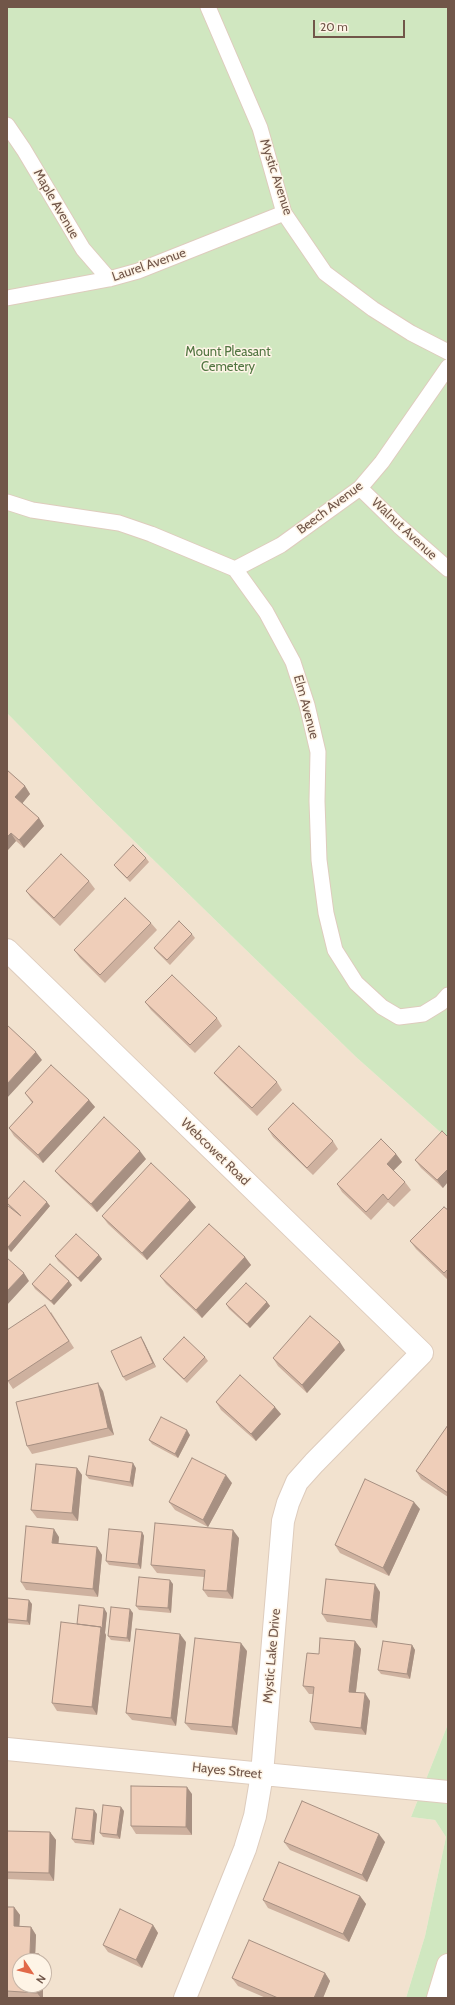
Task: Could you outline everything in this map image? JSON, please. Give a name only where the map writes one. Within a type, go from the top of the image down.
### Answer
[{"type":"street","name":"Webcowet Road","points":[[7,950],[422,1353]]},
{"type":"street","name":"Mystic Lake Drive","points":[[185,1998],[245,1849],[255,1816],[262,1774],[283,1521],[288,1503],[297,1482],[422,1353]]},
{"type":"street","name":"Hayes Street","points":[[7,1749],[448,1792]]},
{"type":"street","points":[[438,1998],[448,1965]]},
{"type":"lane","name":"Mystic Avenue","points":[[208,7],[260,128],[284,213],[325,273],[373,309],[411,333],[448,352]]},
{"type":"lane","name":"Maple Avenue","points":[[7,125],[24,150],[83,249],[109,279]]},
{"type":"lane","name":"Laurel Avenue","points":[[7,298],[109,279],[138,271],[284,213]]},
{"type":"lane","name":"Beech Avenue","points":[[235,569],[281,545],[360,488],[382,462],[448,367]]},
{"type":"lane","name":"Walnut Avenue","points":[[360,488],[399,526],[448,569]]},
{"type":"lane","points":[[7,502],[32,510],[119,523],[151,534],[235,569]]},
{"type":"lane","name":"Elm Avenue","points":[[235,569],[266,612],[293,662],[307,704],[318,752],[317,801],[319,860],[326,913],[335,950],[356,982],[382,1008],[399,1017],[423,1014],[441,1004],[448,995]]},
{"type":"shaded area","points":[[7,713],[96,804],[356,1057],[448,1139],[448,1724],[411,1817],[435,1820],[446,1837],[425,1936],[406,1998],[7,1998]]},
{"type":"green space","name":"Mount Pleasant Cemetery","points":[[7,7],[448,7],[448,1139],[356,1057],[96,804],[7,713]]},
{"type":"green space","points":[[448,1724],[448,1998],[406,1998],[425,1936],[446,1837],[435,1820],[411,1817]]},
{"type":"building","points":[[7,770],[25,786],[15,797],[39,818],[19,840],[11,833],[7,837]]},
{"type":"building","points":[[133,845],[146,858],[127,878],[114,865]]},
{"type":"building","points":[[61,854],[89,881],[54,918],[26,891]]},
{"type":"building","points":[[125,898],[151,923],[100,975],[74,950]]},
{"type":"building","points":[[179,921],[192,934],[167,960],[154,948]]},
{"type":"building","points":[[172,975],[217,1018],[190,1045],[145,1002]]},
{"type":"building","points":[[7,1025],[36,1052],[7,1084]]},
{"type":"building","points":[[239,1046],[277,1082],[252,1108],[214,1073]]},
{"type":"building","points":[[51,1065],[89,1100],[38,1155],[9,1128],[33,1102],[25,1093]]},
{"type":"building","points":[[293,1103],[333,1141],[307,1168],[268,1129]]},
{"type":"building","points":[[104,1117],[140,1151],[91,1204],[55,1171]]},
{"type":"building","points":[[442,1131],[448,1137],[448,1169],[437,1180],[415,1160]]},
{"type":"building","points":[[381,1139],[396,1154],[387,1164],[405,1182],[388,1200],[383,1194],[366,1212],[337,1184]]},
{"type":"building","points":[[151,1163],[190,1200],[142,1253],[102,1216]]},
{"type":"building","points":[[24,1181],[47,1202],[7,1247],[7,1205],[21,1216],[7,1203],[7,1200]]},
{"type":"building","points":[[444,1207],[448,1210],[448,1269],[444,1273],[410,1241]]},
{"type":"building","points":[[209,1224],[245,1257],[196,1310],[160,1276]]},
{"type":"building","points":[[76,1234],[99,1255],[78,1278],[55,1256]]},
{"type":"building","points":[[7,1258],[24,1273],[7,1291]]},
{"type":"building","points":[[50,1264],[69,1281],[51,1301],[32,1284]]},
{"type":"building","points":[[246,1283],[267,1302],[247,1324],[226,1304]]},
{"type":"building","points":[[45,1305],[69,1341],[8,1381],[7,1330]]},
{"type":"building","points":[[310,1316],[340,1342],[302,1385],[273,1358]]},
{"type":"building","points":[[141,1337],[153,1363],[123,1377],[111,1351]]},
{"type":"building","points":[[184,1337],[205,1357],[184,1379],[163,1359]]},
{"type":"building","points":[[240,1375],[275,1407],[251,1434],[216,1402]]},
{"type":"building","points":[[98,1383],[108,1428],[27,1446],[16,1402]]},
{"type":"building","points":[[161,1417],[187,1430],[175,1454],[149,1440]]},
{"type":"building","points":[[448,1425],[448,1493],[416,1471]]},
{"type":"building","points":[[89,1456],[133,1463],[130,1482],[86,1475]]},
{"type":"building","points":[[192,1458],[226,1475],[203,1520],[169,1502]]},
{"type":"building","points":[[36,1464],[77,1468],[72,1513],[31,1510]]},
{"type":"building","points":[[365,1479],[414,1502],[383,1568],[335,1545]]},
{"type":"building","points":[[155,1523],[233,1530],[227,1591],[203,1590],[205,1570],[151,1565]]},
{"type":"building","points":[[26,1526],[54,1529],[52,1543],[97,1547],[93,1589],[21,1582]]},
{"type":"building","points":[[109,1529],[142,1532],[138,1564],[106,1561]]},
{"type":"building","points":[[139,1577],[170,1580],[168,1608],[136,1606]]},
{"type":"building","points":[[326,1579],[375,1584],[371,1620],[322,1614]]},
{"type":"building","points":[[7,1598],[29,1600],[27,1621],[7,1619]]},
{"type":"building","points":[[79,1605],[104,1608],[102,1629],[101,1627],[77,1624]]},
{"type":"building","points":[[111,1607],[130,1609],[127,1638],[108,1636]]},
{"type":"building","points":[[61,1622],[101,1627],[92,1707],[52,1703]]},
{"type":"building","points":[[136,1629],[180,1634],[171,1718],[126,1713]]},
{"type":"building","points":[[195,1638],[241,1643],[232,1727],[185,1723]]},
{"type":"building","points":[[320,1638],[355,1641],[349,1692],[365,1693],[361,1728],[310,1722],[314,1687],[303,1686],[307,1653],[319,1654]]},
{"type":"building","points":[[383,1641],[412,1645],[407,1674],[378,1670]]},
{"type":"building","points":[[131,1786],[187,1787],[186,1827],[131,1826]]},
{"type":"building","points":[[302,1801],[379,1834],[362,1875],[284,1842]]},
{"type":"building","points":[[103,1805],[121,1807],[117,1835],[100,1833]]},
{"type":"building","points":[[76,1808],[94,1810],[91,1841],[72,1839]]},
{"type":"building","points":[[7,1831],[50,1832],[49,1873],[7,1872]]},
{"type":"building","points":[[279,1862],[360,1896],[343,1934],[263,1900]]},
{"type":"building","points":[[7,1907],[14,1907],[14,1926],[31,1927],[30,1953],[12,1953],[12,1991],[7,1991]]},
{"type":"building","points":[[120,1909],[153,1925],[136,1960],[103,1945]]},
{"type":"building","points":[[249,1940],[325,1973],[314,1998],[278,1998],[232,1978]]}]
